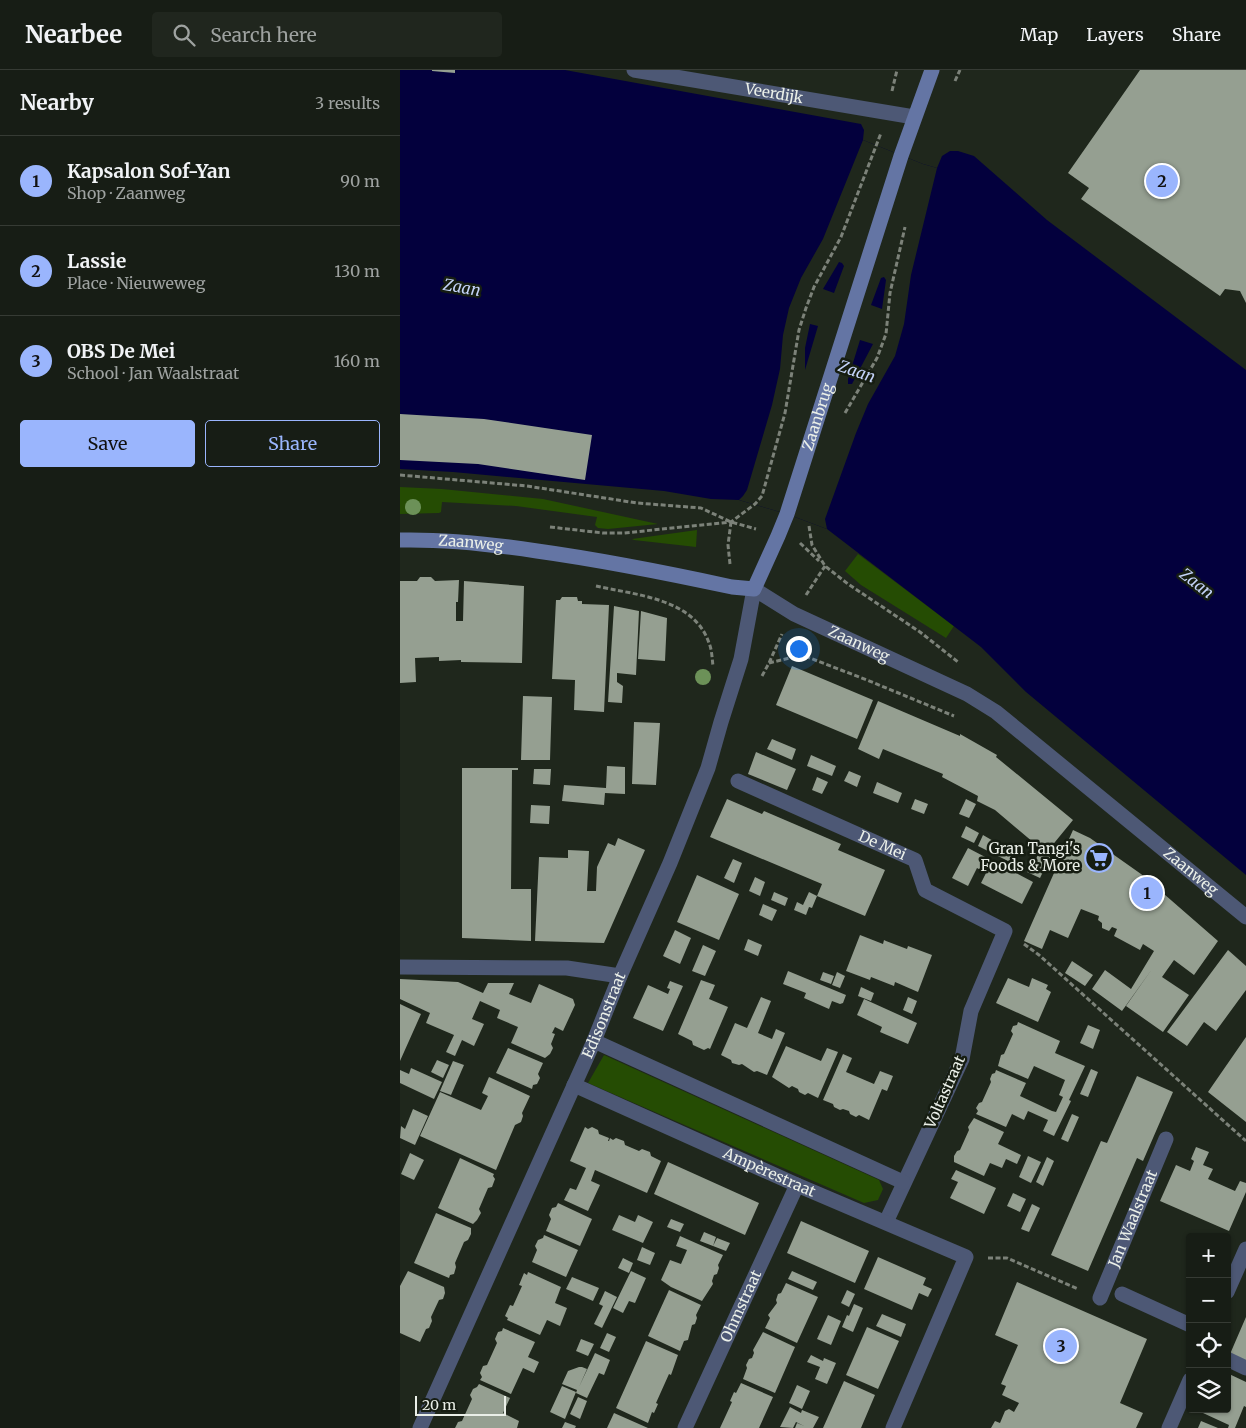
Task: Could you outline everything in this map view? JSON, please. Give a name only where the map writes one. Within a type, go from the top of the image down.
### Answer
[{"type":"main road","name":"Zaanbrug","points":[[754,589],[787,514],[901,156],[932,70]]},
{"type":"main road","name":"Zaanweg","points":[[400,540],[461,541],[520,548],[595,560],[732,587],[754,589]]},
{"type":"street","name":"Veerdijk","points":[[634,70],[888,111],[914,117]]},
{"type":"street","name":"Zaanweg","points":[[754,589],[794,614],[967,694],[996,712],[1246,917]]},
{"type":"street","name":"Edisonstraat","points":[[420,1428],[594,1042],[708,768],[741,659],[754,589]]},
{"type":"street","name":"De Mei","points":[[738,781],[915,860],[925,890],[1005,931]]},
{"type":"street","name":"Voltastraat","points":[[886,1222],[962,1059],[971,1011],[1005,931]]},
{"type":"street","points":[[400,967],[567,968],[620,976]]},
{"type":"street","points":[[594,1042],[904,1182]]},
{"type":"street","name":"Ampèrestraat","points":[[574,1086],[797,1185],[966,1257]]},
{"type":"street","name":"Jan Waalstraat","points":[[1100,1298],[1166,1139]]},
{"type":"street","name":"Ohmstraat","points":[[685,1428],[797,1185]]},
{"type":"street","points":[[1231,1283],[1246,1249]]},
{"type":"street","points":[[893,1428],[966,1257]]},
{"type":"street","points":[[1122,1294],[1186,1323]]},
{"type":"street","points":[[1231,1361],[1246,1368]]},
{"type":"street","points":[[1169,1428],[1186,1389]]},
{"type":"path","points":[[549,527],[603,533],[624,533],[731,522],[755,504],[762,496],[786,413],[799,330],[806,308],[814,287],[841,237],[877,146]]},
{"type":"path","points":[[845,414],[877,358],[886,334],[890,293],[907,222]]},
{"type":"path","points":[[400,475],[527,486],[638,503],[701,508],[731,522]]},
{"type":"path","points":[[808,523],[812,545],[825,566],[848,584],[920,632],[965,668]]},
{"type":"path","points":[[767,668],[778,641],[825,566]]},
{"type":"path","points":[[594,586],[678,607],[699,624],[705,633],[711,651]]},
{"type":"path","points":[[769,663],[802,655],[955,716]]},
{"type":"path","points":[[1005,931],[1038,955],[1246,1141]]},
{"type":"path","points":[[966,1257],[1007,1258],[1100,1298]]},
{"type":"green space","points":[[400,487],[442,489],[543,499],[658,524],[608,529],[598,528],[595,525],[597,517],[516,506],[442,502],[441,512],[439,513],[400,514]]},
{"type":"green space","points":[[697,530],[696,547],[632,539]]},
{"type":"green space","points":[[858,554],[954,626],[946,638],[861,585],[845,571]]},
{"type":"green space","points":[[604,1055],[879,1180],[883,1189],[878,1200],[864,1203],[588,1083]]},
{"type":"water","name":"Zaan","points":[[400,70],[565,70],[861,124],[864,130],[863,140],[937,168],[942,156],[950,151],[958,151],[974,156],[1047,220],[1246,370],[1246,875],[1026,692],[981,647],[827,529],[787,514],[739,500],[711,499],[664,491],[400,469]]},
{"type":"pier","points":[[863,140],[937,168],[911,275],[904,324],[895,356],[868,404],[856,433],[825,519],[827,529],[787,514],[739,500],[747,490],[772,405],[780,369],[783,335],[789,308],[801,278],[823,239]],"holes":[[[839,262],[842,263],[844,266],[834,293],[823,289]],[[884,277],[886,280],[882,309],[871,305],[881,278]],[[810,324],[818,326],[805,370],[805,348]],[[860,340],[873,344],[852,384],[848,384]]]},
{"type":"building","points":[[455,70],[455,73],[432,71]]},
{"type":"building","points":[[1140,70],[1246,70],[1246,303],[1240,291],[1225,289],[1220,296],[1081,199],[1089,188],[1068,173]]},
{"type":"building","points":[[400,414],[484,419],[592,435],[585,480],[478,464],[400,460]]},
{"type":"building","points":[[420,577],[431,577],[435,581],[459,580],[456,621],[463,621],[464,581],[524,586],[522,663],[461,662],[461,660],[439,661],[439,657],[415,658],[416,682],[400,683],[400,581],[417,581]]},
{"type":"building","points":[[562,597],[577,597],[578,601],[582,601],[582,604],[609,605],[604,712],[574,710],[575,680],[552,679],[556,600],[560,600]]},
{"type":"building","points":[[614,606],[639,611],[636,675],[617,673],[617,682],[623,686],[622,703],[608,702]]},
{"type":"building","points":[[641,611],[667,618],[665,661],[638,659]]},
{"type":"building","points":[[792,666],[873,700],[857,739],[776,705]]},
{"type":"building","points":[[523,696],[552,697],[550,760],[521,760]]},
{"type":"building","points":[[878,701],[960,736],[960,734],[997,755],[996,757],[1073,820],[1046,853],[995,810],[977,801],[978,796],[942,777],[943,774],[883,749],[879,759],[858,749]]},
{"type":"building","points":[[634,722],[660,723],[656,785],[632,784]]},
{"type":"building","points":[[772,739],[796,749],[792,760],[767,749]]},
{"type":"building","points":[[756,752],[796,769],[787,790],[748,774]]},
{"type":"building","points":[[811,755],[836,766],[832,776],[807,766]]},
{"type":"building","points":[[607,766],[625,767],[625,794],[605,793],[604,805],[562,801],[564,785],[606,788]]},
{"type":"building","points":[[462,768],[518,768],[518,770],[512,770],[511,889],[531,889],[531,941],[462,938]]},
{"type":"building","points":[[534,769],[551,769],[550,785],[533,784]]},
{"type":"building","points":[[849,771],[861,776],[857,787],[844,781]]},
{"type":"building","points":[[817,777],[828,782],[822,794],[812,790]]},
{"type":"building","points":[[877,782],[902,793],[898,803],[873,793]]},
{"type":"building","points":[[727,799],[762,814],[764,811],[841,844],[838,850],[885,870],[865,916],[817,896],[822,884],[710,837]]},
{"type":"building","points":[[915,799],[928,804],[924,814],[911,809]]},
{"type":"building","points":[[966,799],[976,804],[969,818],[959,814]]},
{"type":"building","points":[[531,805],[550,806],[549,824],[530,823]]},
{"type":"building","points":[[966,826],[979,833],[974,843],[961,837]]},
{"type":"building","points":[[1073,830],[1090,838],[1141,874],[1218,941],[1194,975],[1174,960],[1162,977],[1189,995],[1163,1032],[1126,1006],[1152,969],[1122,1011],[1092,989],[1105,970],[1131,989],[1154,951],[1143,944],[1140,950],[1114,936],[1117,929],[1112,927],[1109,931],[1102,928],[1102,923],[1098,920],[1099,916],[1081,909],[1068,938],[1050,930],[1042,949],[1024,941]]},
{"type":"building","points":[[983,835],[995,842],[990,852],[978,846]]},
{"type":"building","points":[[618,838],[645,850],[604,943],[535,941],[539,857],[568,858],[568,850],[589,851],[587,891],[596,891],[597,867],[608,843],[615,846]]},
{"type":"building","points":[[1003,846],[1015,852],[1010,862],[998,856]]},
{"type":"building","points":[[968,848],[1033,882],[1022,904],[981,883],[986,873],[977,868],[968,886],[952,878]]},
{"type":"building","points":[[1039,852],[1050,857],[1040,878],[1027,872],[1034,864]]},
{"type":"building","points":[[733,859],[742,863],[734,883],[724,878]]},
{"type":"building","points":[[697,875],[739,894],[719,940],[677,922]]},
{"type":"building","points":[[755,877],[765,882],[760,896],[749,891]]},
{"type":"building","points":[[774,892],[788,898],[785,906],[771,900]]},
{"type":"building","points":[[809,892],[817,896],[812,908],[809,907],[806,915],[794,910],[797,902],[803,905]]},
{"type":"building","points":[[763,904],[777,910],[772,921],[759,915]]},
{"type":"building","points":[[675,930],[691,938],[680,964],[663,956]]},
{"type":"building","points":[[860,935],[883,944],[884,940],[907,949],[908,946],[932,955],[918,992],[895,982],[894,986],[871,977],[870,980],[846,971]]},
{"type":"building","points":[[748,939],[762,945],[758,956],[744,950]]},
{"type":"building","points":[[703,945],[716,951],[705,976],[692,971]]},
{"type":"building","points":[[1228,950],[1246,966],[1246,990],[1216,1031],[1204,1022],[1187,1046],[1167,1032]]},
{"type":"building","points":[[1072,961],[1093,975],[1085,986],[1065,973]]},
{"type":"building","points":[[788,971],[846,995],[843,1003],[840,1004],[832,1001],[829,1009],[804,998],[806,993],[783,984]]},
{"type":"building","points":[[823,972],[834,976],[831,984],[820,980]]},
{"type":"building","points":[[837,972],[845,976],[840,988],[832,985]]},
{"type":"building","points":[[1008,978],[1029,987],[1032,978],[1048,985],[1046,989],[1051,992],[1038,1022],[996,1003]]},
{"type":"building","points":[[400,979],[458,982],[483,993],[488,983],[514,983],[509,994],[531,1003],[539,984],[573,999],[575,1005],[563,1031],[555,1027],[552,1033],[555,1034],[551,1044],[553,1048],[545,1058],[511,1043],[518,1027],[497,1018],[500,1010],[480,1001],[472,1019],[484,1024],[474,1046],[462,1040],[455,1056],[446,1052],[454,1035],[426,1023],[430,1013],[400,999]]},
{"type":"building","points":[[701,980],[715,985],[709,999],[728,1007],[710,1049],[704,1050],[693,1045],[692,1041],[678,1034]]},
{"type":"building","points":[[670,981],[683,986],[663,1031],[633,1018],[648,985],[668,994],[670,989],[667,988]]},
{"type":"building","points":[[861,987],[874,993],[871,1001],[858,996]]},
{"type":"building","points":[[761,997],[771,1001],[758,1033],[772,1039],[776,1029],[785,1033],[767,1075],[757,1071],[754,1072],[742,1064],[732,1063],[731,1060],[721,1055],[735,1023],[747,1028]]},
{"type":"building","points":[[908,997],[917,1001],[912,1014],[903,1010]]},
{"type":"building","points":[[864,999],[917,1023],[908,1044],[880,1032],[882,1027],[857,1015]]},
{"type":"building","points":[[400,1004],[421,1014],[400,1061]]},
{"type":"building","points":[[1018,1022],[1060,1041],[1055,1053],[1085,1066],[1054,1136],[1043,1131],[1048,1120],[1028,1111],[1024,1120],[1012,1114],[1006,1127],[976,1114],[978,1111],[976,1108],[982,1102],[991,1082],[992,1074],[996,1070],[1026,1083],[1020,1096],[1052,1111],[1056,1112],[1063,1097],[1059,1095],[1065,1080],[1034,1066],[1028,1079],[998,1066],[1001,1055],[1004,1054],[1013,1034],[1011,1031],[1013,1026],[1017,1025]]},
{"type":"building","points":[[1088,1025],[1100,1030],[1093,1049],[1080,1043]]},
{"type":"building","points":[[1246,1037],[1246,1122],[1208,1092]]},
{"type":"building","points":[[786,1046],[821,1061],[827,1048],[838,1052],[818,1098],[808,1093],[805,1095],[792,1086],[789,1088],[772,1077]]},
{"type":"building","points":[[508,1048],[543,1063],[538,1074],[540,1078],[537,1084],[533,1085],[532,1089],[496,1073]]},
{"type":"building","points":[[843,1054],[852,1058],[846,1072],[874,1084],[880,1071],[893,1076],[887,1091],[882,1089],[869,1120],[859,1115],[856,1117],[850,1114],[849,1111],[840,1110],[834,1107],[833,1104],[823,1100]]},
{"type":"building","points":[[437,1060],[449,1065],[443,1078],[431,1072]]},
{"type":"building","points":[[453,1061],[464,1065],[451,1095],[440,1091]]},
{"type":"building","points":[[411,1068],[442,1082],[434,1099],[400,1083],[400,1070],[409,1074]]},
{"type":"building","points":[[1091,1069],[1098,1072],[1088,1097],[1080,1094]]},
{"type":"building","points":[[1137,1076],[1173,1092],[1143,1161],[1137,1158],[1088,1271],[1051,1255],[1101,1141],[1107,1143]]},
{"type":"building","points":[[489,1077],[530,1096],[522,1113],[521,1122],[515,1125],[496,1170],[420,1136],[440,1092],[481,1110],[488,1096],[482,1093]]},
{"type":"building","points":[[413,1109],[428,1116],[415,1145],[400,1138],[401,1126],[405,1129]]},
{"type":"building","points":[[1072,1114],[1079,1117],[1068,1142],[1061,1139]]},
{"type":"building","points":[[974,1118],[1004,1132],[998,1144],[1021,1155],[1017,1164],[1006,1159],[1002,1168],[990,1163],[984,1176],[954,1162],[954,1156],[960,1150],[969,1130],[968,1127]]},
{"type":"building","points":[[585,1127],[588,1129],[592,1127],[598,1130],[599,1134],[609,1138],[608,1141],[610,1138],[613,1140],[616,1138],[624,1141],[625,1145],[639,1151],[642,1149],[650,1152],[651,1156],[661,1161],[647,1193],[595,1170],[591,1181],[600,1185],[588,1211],[564,1200],[570,1188],[576,1190],[586,1168],[570,1161]]},
{"type":"building","points":[[1196,1147],[1209,1152],[1203,1165],[1213,1169],[1208,1179],[1235,1191],[1240,1181],[1246,1183],[1246,1192],[1229,1231],[1160,1201],[1176,1165],[1190,1171],[1194,1161],[1191,1159]]},
{"type":"building","points":[[410,1153],[424,1160],[414,1180],[401,1174]]},
{"type":"building","points":[[1028,1156],[1041,1162],[1031,1183],[1019,1177]]},
{"type":"building","points":[[1047,1157],[1054,1161],[1043,1186],[1036,1182]]},
{"type":"building","points":[[460,1158],[494,1174],[495,1179],[492,1187],[488,1188],[479,1209],[481,1213],[473,1224],[438,1208]]},
{"type":"building","points":[[668,1162],[759,1203],[745,1235],[654,1194]]},
{"type":"building","points":[[956,1170],[996,1188],[984,1214],[950,1198],[958,1182],[951,1179]]},
{"type":"building","points":[[1013,1193],[1026,1199],[1020,1212],[1007,1206]]},
{"type":"building","points":[[558,1203],[592,1219],[580,1246],[546,1231],[551,1219],[549,1215],[552,1208],[556,1207]]},
{"type":"building","points":[[1032,1204],[1040,1208],[1029,1232],[1021,1229]]},
{"type":"building","points":[[436,1213],[471,1228],[471,1234],[468,1240],[464,1242],[455,1263],[454,1274],[450,1275],[449,1278],[414,1263]]},
{"type":"building","points":[[619,1215],[635,1222],[638,1215],[653,1222],[643,1243],[612,1230]]},
{"type":"building","points":[[671,1219],[684,1224],[680,1232],[667,1227]]},
{"type":"building","points":[[801,1221],[869,1251],[855,1283],[787,1253]]},
{"type":"building","points":[[704,1232],[716,1237],[713,1246],[700,1241]]},
{"type":"building","points":[[544,1235],[578,1250],[566,1277],[532,1262],[537,1250],[535,1246]]},
{"type":"building","points":[[680,1236],[723,1255],[718,1265],[717,1274],[714,1275],[713,1284],[702,1301],[671,1287],[661,1280],[670,1260],[681,1264],[687,1250],[676,1246]]},
{"type":"building","points":[[717,1238],[730,1243],[726,1251],[713,1246]]},
{"type":"building","points":[[642,1247],[655,1253],[650,1265],[637,1260]]},
{"type":"building","points":[[878,1257],[926,1278],[923,1285],[932,1289],[928,1297],[919,1293],[912,1310],[864,1289]]},
{"type":"building","points":[[623,1258],[633,1263],[629,1273],[618,1268]]},
{"type":"building","points":[[408,1271],[444,1287],[443,1299],[439,1300],[431,1317],[432,1321],[429,1328],[426,1329],[420,1342],[400,1333],[400,1286]]},
{"type":"building","points":[[631,1271],[646,1278],[635,1303],[629,1301],[623,1313],[613,1308]]},
{"type":"building","points":[[792,1271],[817,1282],[813,1290],[788,1279]]},
{"type":"building","points":[[528,1272],[561,1287],[555,1303],[567,1308],[560,1326],[547,1320],[540,1335],[507,1320],[508,1318],[505,1316],[510,1305],[513,1306],[522,1286],[519,1285],[524,1273],[527,1275]]},
{"type":"building","points":[[572,1277],[599,1288],[593,1301],[566,1289]]},
{"type":"building","points":[[1017,1282],[1147,1339],[1120,1403],[1143,1413],[1136,1428],[991,1428],[995,1421],[1000,1423],[1005,1411],[1009,1409],[1014,1412],[1019,1403],[1002,1395],[1006,1386],[1001,1384],[1018,1345],[995,1335]]},
{"type":"building","points":[[786,1283],[818,1297],[797,1343],[765,1328],[770,1318],[768,1315],[777,1303],[778,1294],[781,1293]]},
{"type":"building","points":[[669,1290],[701,1305],[688,1340],[684,1341],[680,1351],[648,1336]]},
{"type":"building","points":[[847,1290],[855,1294],[849,1307],[841,1303]]},
{"type":"building","points":[[605,1291],[617,1297],[602,1328],[594,1324],[603,1306],[599,1304]]},
{"type":"building","points":[[854,1304],[863,1308],[853,1332],[842,1327]]},
{"type":"building","points":[[882,1314],[906,1324],[901,1337],[876,1326]]},
{"type":"building","points":[[828,1315],[841,1321],[831,1345],[817,1339]]},
{"type":"building","points":[[1246,1317],[1246,1361],[1231,1354]]},
{"type":"building","points":[[867,1327],[899,1341],[878,1389],[846,1375]]},
{"type":"building","points":[[503,1328],[535,1342],[528,1357],[539,1362],[534,1373],[523,1368],[511,1394],[480,1380],[483,1366],[487,1365],[497,1343],[495,1339],[498,1332],[502,1331]]},
{"type":"building","points":[[763,1332],[795,1347],[775,1393],[743,1379],[747,1368],[746,1365],[749,1359],[752,1358],[753,1350]]},
{"type":"building","points":[[607,1333],[616,1337],[609,1352],[600,1348]]},
{"type":"building","points":[[581,1339],[594,1344],[588,1356],[576,1351]]},
{"type":"building","points":[[646,1341],[678,1355],[671,1375],[669,1374],[656,1403],[658,1404],[654,1413],[652,1412],[648,1423],[616,1408]]},
{"type":"building","points":[[595,1353],[610,1360],[604,1375],[599,1373],[587,1398],[576,1393],[577,1390],[562,1384],[568,1371],[582,1367],[587,1369],[579,1387]]},
{"type":"building","points":[[811,1355],[823,1361],[824,1358],[836,1363],[827,1384],[815,1379],[820,1367],[807,1362]]},
{"type":"building","points":[[1231,1375],[1246,1382],[1246,1407],[1244,1406],[1235,1428],[1228,1428],[1229,1425],[1203,1413],[1231,1413]]},
{"type":"building","points":[[844,1381],[875,1395],[861,1428],[823,1428]]},
{"type":"building","points":[[741,1383],[773,1397],[759,1428],[720,1428],[732,1402],[730,1401],[734,1392],[736,1393]]},
{"type":"building","points":[[479,1384],[510,1398],[503,1413],[519,1421],[517,1428],[455,1428],[458,1422],[462,1421],[472,1399],[470,1395],[473,1389]]},
{"type":"building","points":[[797,1385],[810,1391],[802,1409],[789,1403]]},
{"type":"building","points":[[562,1386],[576,1392],[565,1419],[550,1412]]},
{"type":"building","points":[[578,1397],[587,1401],[580,1419],[570,1414]]},
{"type":"building","points":[[790,1407],[801,1413],[802,1410],[819,1417],[813,1428],[795,1428],[797,1423],[804,1426],[796,1422],[793,1428],[780,1427]]},
{"type":"building","points":[[614,1413],[648,1428],[607,1428]]},
{"type":"building","points":[[1201,1421],[1218,1428],[1198,1428]]},
{"type":"building","points":[[565,1422],[576,1426],[575,1428],[562,1428]]},
{"type":"place","name":"Lassie","points":[[1162,181]]},
{"type":"place","name":"Gran Tangi's Foods & More","points":[[1099,858]]},
{"type":"place","name":"Kapsalon Sof-Yan","points":[[1147,893]]},
{"type":"place","name":"OBS De Mei","points":[[1061,1346]]}]
